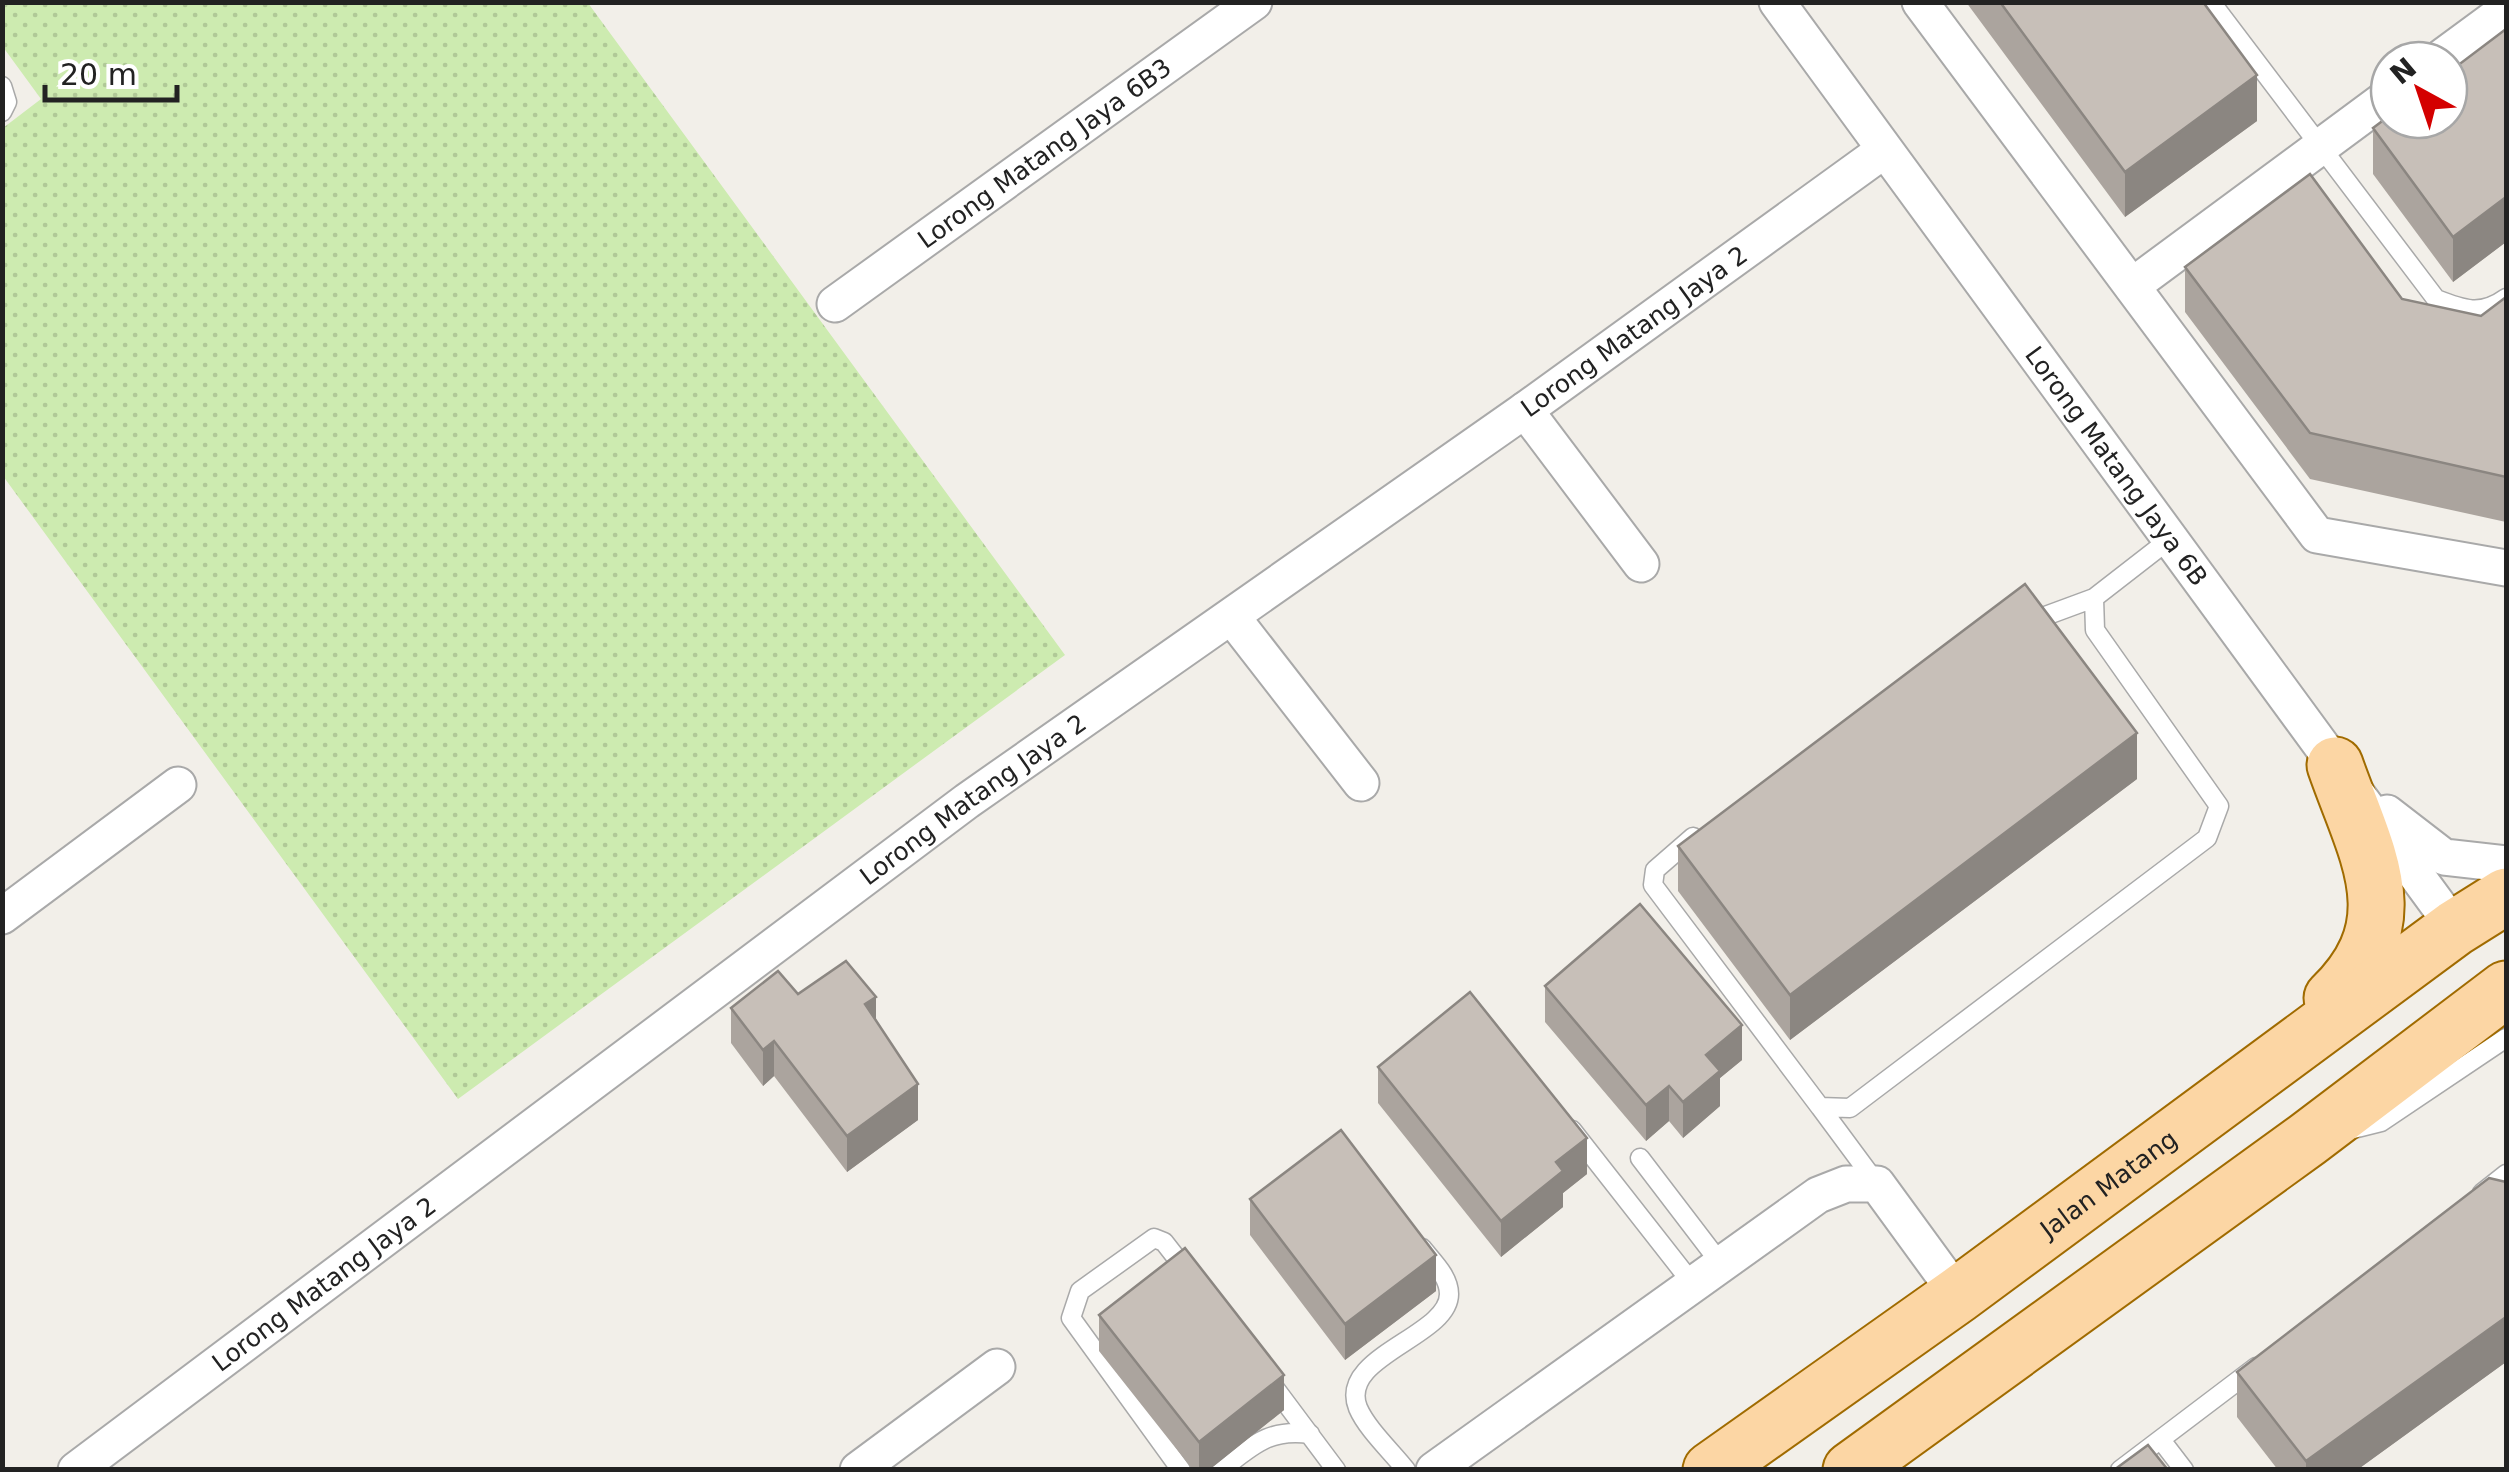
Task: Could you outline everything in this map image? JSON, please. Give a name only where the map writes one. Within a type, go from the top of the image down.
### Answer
[{"type":"main road","points":[[2248,1081],[2358,972],[2375,936],[2378,890],[2335,765]]},
{"type":"main road","name":"Jalan Matang","points":[[1710,1470],[1958,1295],[2248,1081],[2481,931],[2506,896]]},
{"type":"main road","points":[[1851,1470],[2308,1139],[2506,989]]},
{"type":"street","name":"Lorong Matang Jaya 6B3","points":[[834,304],[1254,2]]},
{"type":"street","name":"Lorong Matang Jaya 6B","points":[[1777,2],[2335,765],[2481,931]]},
{"type":"street","points":[[1920,2],[2317,534],[2506,568]]},
{"type":"street","points":[[2465,40],[2506,10]]},
{"type":"street","points":[[2132,286],[2369,111]]},
{"type":"street","name":"Lorong Matang Jaya 2","points":[[76,1470],[951,812],[1524,410],[1883,151]]},
{"type":"street","points":[[1524,410],[1641,564]]},
{"type":"street","points":[[1232,617],[1361,783]]},
{"type":"street","points":[[2335,765],[2412,836],[2444,857],[2506,864]]},
{"type":"street","points":[[2,916],[178,785]]},
{"type":"street","points":[[1434,1470],[1692,1283],[1818,1196],[1846,1184],[1877,1184],[1958,1295]]},
{"type":"street","points":[[858,1470],[997,1367]]},
{"type":"lane","points":[[2211,2],[2436,299],[2469,312],[2492,308],[2506,298]]},
{"type":"lane","points":[[2,86],[8,102],[2,112]]},
{"type":"lane","points":[[2006,629],[2094,598],[2170,539]]},
{"type":"lane","points":[[1820,1107],[1850,1108],[2208,838],[2219,806],[2095,630],[2094,598]]},
{"type":"lane","points":[[1702,830],[1655,870],[1652,885],[1877,1184]]},
{"type":"lane","points":[[2308,1139],[2381,1122],[2506,1038]]},
{"type":"lane","points":[[1562,1118],[1692,1283]]},
{"type":"lane","points":[[1640,1158],[1722,1264]]},
{"type":"lane","points":[[2460,1211],[2506,1174]]},
{"type":"lane","points":[[1406,1470],[1357,1407],[1362,1373],[1445,1310],[1449,1293],[1444,1275],[1409,1232]]},
{"type":"lane","points":[[1182,1470],[1071,1318],[1080,1291],[1154,1238],[1164,1242],[1198,1286]]},
{"type":"lane","points":[[2120,1470],[2271,1355]]},
{"type":"lane","points":[[1254,1360],[1336,1470]]},
{"type":"lane","points":[[1221,1470],[1284,1430],[1310,1434]]},
{"type":"lane","points":[[2162,1440],[2184,1470]]},
{"type":"green space","points":[[3,2],[588,3],[1065,655],[458,1099],[3,476],[3,128],[41,99],[3,47]]},
{"type":"building","points":[[2000,2],[2203,2],[2257,75],[2125,172]]},
{"type":"building","points":[[2506,29],[2506,197],[2453,237],[2382,140],[2469,140],[2469,57]]},
{"type":"building","points":[[2310,174],[2402,299],[2481,316],[2506,297],[2506,477],[2310,433],[2185,267]]},
{"type":"building","points":[[2025,584],[2137,733],[1790,995],[1678,846]]},
{"type":"building","points":[[1640,904],[1742,1025],[1706,1055],[1720,1071],[1683,1102],[1669,1086],[1646,1105],[1545,986]]},
{"type":"building","points":[[846,961],[876,997],[865,1004],[918,1084],[847,1136],[774,1041],[763,1050],[731,1008],[778,971],[798,994]]},
{"type":"building","points":[[1470,992],[1587,1138],[1556,1162],[1563,1171],[1501,1221],[1378,1067]]},
{"type":"building","points":[[1341,1130],[1436,1255],[1345,1324],[1250,1199]]},
{"type":"building","points":[[2489,1178],[2506,1182],[2506,1317],[2306,1461],[2237,1372]]},
{"type":"building","points":[[1185,1248],[1284,1375],[1199,1442],[1099,1315]]},
{"type":"building","points":[[2148,1445],[2168,1470],[2114,1470]]}]
